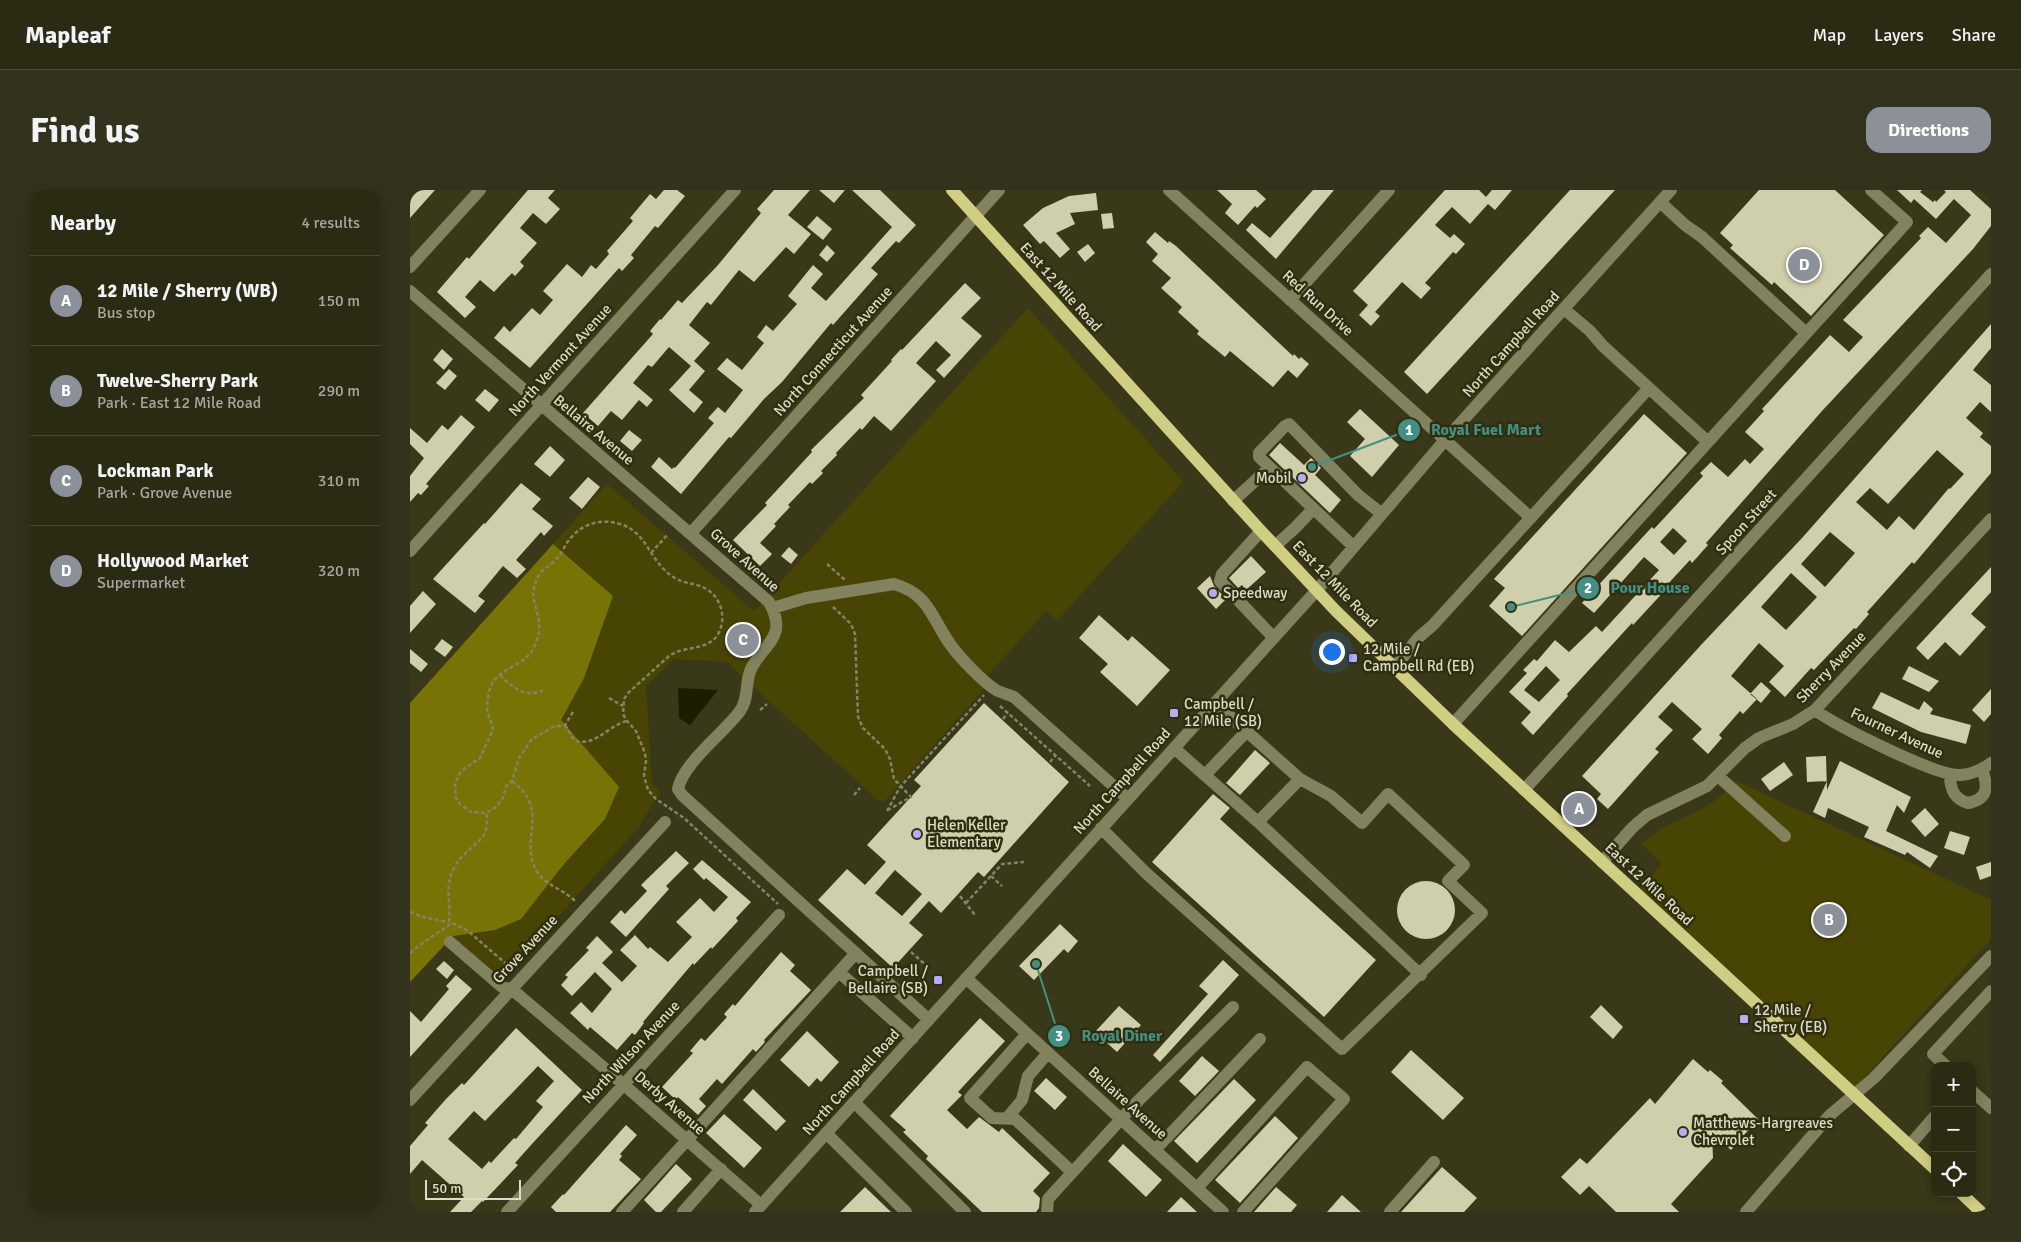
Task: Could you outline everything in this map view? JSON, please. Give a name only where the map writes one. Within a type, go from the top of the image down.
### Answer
[{"type":"main road","name":"East 12 Mile Road","points":[[952,190],[1261,531],[1317,590],[1453,724],[1931,1165]]},
{"type":"main road","points":[[1965,1197],[1981,1212]]},
{"type":"street","points":[[410,267],[480,190]]},
{"type":"street","name":"North Vermont Avenue","points":[[410,551],[735,190]]},
{"type":"street","name":"North Connecticut Avenue","points":[[691,533],[999,190]]},
{"type":"street","name":"Red Run Drive","points":[[1169,190],[1531,518]]},
{"type":"street","points":[[1290,300],[1389,190]]},
{"type":"street","name":"North Campbell Road","points":[[758,1208],[1274,638],[1446,440],[1671,190]]},
{"type":"street","points":[[1453,724],[1907,222],[1871,190]]},
{"type":"street","points":[[1660,202],[1685,225],[1702,237],[1806,333]]},
{"type":"street","name":"Spoon Street","points":[[1524,790],[1991,274]]},
{"type":"street","name":"Bellaire Avenue","points":[[410,291],[691,533]]},
{"type":"street","points":[[1564,309],[1708,442]]},
{"type":"street","points":[[1395,667],[1418,638],[1433,625],[1649,388]]},
{"type":"street","points":[[1354,547],[1269,468],[1259,458],[1259,453],[1289,424],[1358,495],[1382,514]]},
{"type":"street","points":[[1234,501],[1269,468]]},
{"type":"street","points":[[1275,546],[1313,509]]},
{"type":"street","name":"Sherry Avenue","points":[[1602,862],[1632,828],[1647,815],[1664,806],[1689,797],[1707,786],[1745,748],[1759,738],[1793,724],[1815,710],[1991,519]]},
{"type":"street","points":[[1261,531],[1222,574],[1220,581],[1274,638]]},
{"type":"street","name":"Grove Avenue","points":[[691,533],[764,596],[773,608],[776,632],[771,642],[752,666],[747,677],[747,694],[742,710],[684,774],[678,789],[682,795],[856,954]]},
{"type":"street","points":[[773,608],[793,601],[821,595],[894,584],[908,588],[923,600],[936,618],[950,644],[961,658],[996,690],[1014,697],[1128,799]]},
{"type":"street","points":[[1101,828],[1146,873],[1342,1049],[1482,913],[1448,882],[1464,865],[1388,794],[1362,823],[1331,796],[1300,780],[1215,703]]},
{"type":"street","name":"Fourner Avenue","points":[[1815,710],[1836,723],[1923,765],[1950,775],[1968,774],[1986,766]]},
{"type":"street","points":[[1205,775],[1247,732]]},
{"type":"street","points":[[1174,748],[1258,822],[1420,975]]},
{"type":"street","points":[[1950,775],[1952,789],[1956,797],[1968,803],[1981,798],[1985,793],[1986,766]]},
{"type":"street","points":[[1718,776],[1785,836]]},
{"type":"street","points":[[1258,822],[1300,780]]},
{"type":"street","name":"Grove Avenue","points":[[410,1100],[664,822]]},
{"type":"street","name":"North Wilson Avenue","points":[[507,1212],[780,910]]},
{"type":"street","name":"Derby Avenue","points":[[450,942],[502,987],[511,989],[688,1140],[721,1169],[758,1208]]},
{"type":"street","points":[[623,1212],[856,954],[929,1020]]},
{"type":"street","points":[[1746,1212],[1830,1115],[1881,1071],[1991,956]]},
{"type":"street","points":[[840,972],[913,1038]]},
{"type":"street","name":"Bellaire Avenue","points":[[966,978],[1223,1212]]},
{"type":"street","points":[[1942,1062],[1934,1054],[1991,991]]},
{"type":"street","points":[[1047,1212],[1048,1199],[1072,1172],[1121,1118],[1233,1007]]},
{"type":"street","points":[[1027,1034],[970,1098],[992,1118],[1015,1119],[1072,1172]]},
{"type":"street","points":[[1155,1150],[1260,1039]]},
{"type":"street","points":[[1006,1119],[1022,1100],[1028,1076],[1048,1053]]},
{"type":"street","points":[[1197,1188],[1307,1067],[1344,1099],[1243,1212]]},
{"type":"street","points":[[1976,1095],[1991,1108]]},
{"type":"street","points":[[854,1102],[965,1212]]},
{"type":"street","points":[[1909,1146],[1931,1121]]},
{"type":"street","points":[[826,1133],[906,1212]]},
{"type":"street","points":[[1390,1212],[1434,1162]]},
{"type":"street","points":[[685,1211],[721,1169]]},
{"type":"path","points":[[573,712],[565,725],[553,727],[532,739],[519,758],[512,781],[506,786],[500,804],[486,813],[472,812],[460,804],[456,798],[455,783],[461,771],[480,758],[492,732],[493,728],[487,708],[492,685],[500,675],[534,649],[540,626],[534,603],[534,588],[541,571],[559,557],[568,541],[578,531],[601,521],[618,523],[643,538],[660,567],[681,582],[700,586],[715,596],[720,604],[722,622],[719,631],[710,642],[698,648],[676,651],[628,693],[623,706],[623,714],[636,731],[645,753],[644,776],[648,790],[656,799],[684,818],[780,910]]},
{"type":"path","points":[[651,553],[668,534]]},
{"type":"path","points":[[827,564],[856,590]]},
{"type":"path","points":[[821,595],[851,624],[855,634],[858,717],[863,728],[885,749],[890,759],[894,779],[900,787],[911,797],[886,811],[900,787],[992,686]]},
{"type":"path","points":[[500,675],[511,686],[526,694],[534,694],[546,689]]},
{"type":"path","points":[[609,698],[623,706]]},
{"type":"path","points":[[760,710],[767,704]]},
{"type":"path","points":[[999,705],[1090,786]]},
{"type":"path","points":[[565,725],[576,742],[589,743],[618,723],[627,721]]},
{"type":"path","points":[[512,781],[526,794],[532,807],[533,826],[530,852],[536,869],[548,884],[575,900]]},
{"type":"path","points":[[854,794],[860,788]]},
{"type":"path","points":[[410,912],[423,918],[450,922],[447,892],[452,874],[461,857],[485,835],[488,824],[486,813]]},
{"type":"path","points":[[966,902],[1002,864],[1024,862]]},
{"type":"path","points":[[991,876],[1002,886]]},
{"type":"path","points":[[960,896],[976,915]]},
{"type":"path","points":[[911,952],[928,966]]},
{"type":"shaded area","points":[[1028,308],[1182,480],[1182,483],[1057,621],[1046,611],[988,675],[984,689],[885,801],[878,800],[728,662],[674,659],[646,686],[652,784],[661,793],[639,827],[501,980],[453,936],[410,982],[410,703],[607,484],[754,611]]},
{"type":"shaded area","points":[[553,544],[613,596],[584,678],[561,720],[619,787],[605,819],[564,864],[521,919],[495,930],[453,936],[410,982],[410,703]]},
{"type":"shaded area","points":[[678,688],[718,690],[690,725],[679,718]]},
{"type":"shaded area","points":[[1737,781],[1991,900],[1991,939],[1852,1091],[1636,892],[1662,864],[1642,844],[1661,829],[1707,805]]},
{"type":"building","points":[[410,190],[435,190],[410,218]]},
{"type":"building","points":[[528,190],[555,190],[548,198],[560,209],[546,224],[533,213],[520,228],[537,243],[520,262],[524,266],[515,276],[512,273],[494,292],[480,280],[465,297],[476,307],[465,318],[437,292],[467,257],[469,259]]},
{"type":"building","points":[[664,190],[677,190],[685,196],[658,228],[655,226],[631,255],[634,258],[622,271],[619,268],[530,368],[494,338],[504,326],[510,332],[532,308],[540,315],[553,300],[543,291],[567,264],[582,277],[591,265],[596,269],[609,254],[607,251],[633,221],[630,218],[650,194],[656,199]]},
{"type":"building","points":[[774,190],[810,190],[788,215],[811,234],[794,254],[786,247],[754,282],[739,270],[711,305],[707,302],[689,325],[710,343],[694,361],[705,371],[689,390],[703,402],[694,413],[669,390],[691,366],[669,347],[652,367],[648,365],[633,383],[653,400],[647,407],[639,400],[622,420],[611,411],[598,426],[583,413],[653,334],[650,331],[660,319],[678,300],[682,303],[718,265],[761,213],[757,209]]},
{"type":"building","points":[[819,190],[845,190],[834,203]]},
{"type":"building","points":[[852,190],[880,190],[916,225],[899,243],[896,241],[871,268],[878,274],[833,325],[831,323],[782,382],[764,399],[731,438],[729,437],[681,494],[651,467],[659,457],[672,469],[675,468],[714,423],[708,418],[718,407],[725,413],[743,390],[717,369],[727,358],[742,370],[764,343],[757,337],[766,325],[773,331],[797,304],[788,296],[813,265],[823,274],[811,288],[826,301],[892,227]]},
{"type":"building","points":[[1217,190],[1256,190],[1266,199],[1257,208],[1255,206],[1238,225],[1225,213],[1232,204]]},
{"type":"building","points":[[1313,190],[1334,190],[1276,259],[1246,230],[1252,223],[1270,238]]},
{"type":"building","points":[[1445,190],[1479,190],[1486,197],[1492,190],[1512,190],[1495,210],[1488,204],[1470,224],[1452,207],[1435,225],[1450,238],[1454,234],[1465,244],[1456,254],[1453,252],[1425,283],[1431,288],[1421,299],[1402,282],[1375,312],[1380,316],[1371,326],[1359,315],[1368,305],[1353,291]]},
{"type":"building","points":[[1570,190],[1615,190],[1427,394],[1404,372]]},
{"type":"building","points":[[1759,190],[1835,190],[1884,235],[1811,316],[1774,282],[1772,285],[1730,248],[1733,245],[1720,233]]},
{"type":"building","points":[[1897,190],[1922,190],[1920,192],[1933,202],[1935,200],[1936,202],[1946,192],[1944,190],[1970,190],[1991,209],[1991,226],[1973,249],[1822,411],[1706,543],[1708,545],[1692,563],[1690,560],[1666,586],[1668,587],[1567,694],[1568,696],[1533,735],[1521,723],[1531,712],[1509,692],[1527,673],[1523,670],[1534,659],[1537,661],[1555,640],[1569,652],[1596,626],[1602,632],[1659,570],[1644,557],[1594,613],[1582,603],[1652,527],[1654,529],[1703,476],[1700,473],[1711,462],[1728,477],[1745,459],[1750,464],[1764,449],[1745,432],[1764,411],[1762,409],[1830,335],[1849,352],[1863,337],[1843,320],[1921,238],[1919,236],[1928,227],[1946,243],[1971,215],[1954,199],[1936,219],[1914,199],[1911,203]],"holes":[[[1673,528],[1687,541],[1674,555],[1660,542]],[[1546,666],[1560,680],[1539,702],[1524,690]]]},
{"type":"building","points":[[1096,193],[1098,210],[1070,213],[1075,224],[1056,233],[1070,249],[1060,258],[1044,241],[1040,244],[1023,225],[1043,208],[1069,196]]},
{"type":"building","points":[[1112,213],[1114,228],[1103,229],[1101,214]]},
{"type":"building","points":[[817,216],[832,229],[823,240],[807,227]]},
{"type":"building","points":[[1155,232],[1168,243],[1169,241],[1176,246],[1293,356],[1294,354],[1299,359],[1301,357],[1309,364],[1297,378],[1288,370],[1273,387],[1230,351],[1225,357],[1197,334],[1199,331],[1178,312],[1182,307],[1161,288],[1171,278],[1152,261],[1158,254],[1146,242]]},
{"type":"building","points":[[1088,244],[1095,253],[1085,262],[1077,252]]},
{"type":"building","points":[[827,245],[835,253],[827,262],[819,255]]},
{"type":"building","points":[[965,283],[981,298],[961,318],[982,336],[944,378],[936,370],[951,355],[936,341],[916,363],[936,381],[891,431],[874,416],[862,430],[860,428],[836,453],[837,455],[821,471],[823,473],[812,484],[810,482],[788,505],[790,507],[774,524],[776,526],[760,543],[772,554],[760,566],[733,540],[767,505],[765,503],[812,452],[811,450],[864,398],[861,395],[891,360]]},
{"type":"building","points":[[1991,324],[1991,348],[1973,370],[1991,385],[1991,412],[1980,402],[1966,418],[1983,433],[1980,437],[1991,446],[1991,473],[1914,564],[1912,562],[1867,612],[1869,614],[1856,629],[1854,628],[1814,670],[1811,668],[1785,697],[1769,682],[1784,666],[1759,643],[1731,676],[1757,699],[1743,714],[1740,711],[1719,735],[1722,738],[1708,754],[1692,739],[1702,729],[1672,702],[1658,717],[1673,730],[1655,749],[1659,752],[1608,809],[1597,799],[1601,794],[1582,776],[1701,645],[1802,538]],"holes":[[[1937,450],[1964,474],[1949,488],[1914,530],[1899,516],[1887,530],[1856,502],[1870,488],[1888,504]],[[1830,532],[1855,553],[1825,587],[1801,564]],[[1791,573],[1817,597],[1786,630],[1761,607]]]},
{"type":"building","points":[[442,349],[453,359],[444,370],[433,360]]},
{"type":"building","points":[[449,369],[457,376],[445,390],[436,383]]},
{"type":"building","points":[[485,389],[499,400],[489,412],[475,400]]},
{"type":"building","points":[[1360,409],[1399,445],[1372,477],[1350,456],[1365,439],[1347,422]]},
{"type":"building","points":[[1644,414],[1687,453],[1522,636],[1489,606],[1505,588],[1494,579]]},
{"type":"building","points":[[461,415],[475,427],[426,484],[429,486],[421,495],[418,493],[410,502],[410,476],[424,458],[410,444],[410,428],[427,443],[442,425],[448,430]]},
{"type":"building","points":[[629,430],[642,440],[632,451],[620,441]]},
{"type":"building","points":[[1280,443],[1304,465],[1311,458],[1321,468],[1315,475],[1341,500],[1330,513],[1269,455]]},
{"type":"building","points":[[550,446],[565,460],[550,477],[534,464]]},
{"type":"building","points":[[588,477],[600,487],[582,509],[569,498]]},
{"type":"building","points":[[521,483],[541,499],[532,509],[553,526],[544,536],[541,532],[516,560],[526,569],[517,578],[503,566],[478,596],[485,601],[475,613],[433,579]]},
{"type":"building","points":[[789,547],[798,555],[791,564],[781,556]]},
{"type":"building","points":[[1251,556],[1266,572],[1246,590],[1242,585],[1238,588],[1229,578]]},
{"type":"building","points":[[1991,567],[1991,592],[1971,614],[1986,627],[1960,656],[1945,642],[1928,660],[1916,648]]},
{"type":"building","points":[[1210,576],[1214,586],[1226,599],[1216,609],[1197,588]]},
{"type":"building","points":[[423,591],[436,604],[410,633],[410,606]]},
{"type":"building","points":[[1099,615],[1128,641],[1132,636],[1170,670],[1137,706],[1100,672],[1108,664],[1079,638]]},
{"type":"building","points":[[442,639],[453,647],[445,657],[434,649]]},
{"type":"building","points":[[410,649],[428,664],[421,672],[410,663]]},
{"type":"building","points":[[1909,666],[1939,681],[1929,692],[1902,679]]},
{"type":"building","points":[[1761,682],[1771,691],[1761,703],[1750,694]]},
{"type":"building","points":[[1991,689],[1991,714],[1984,722],[1972,710]]},
{"type":"building","points":[[1881,692],[1919,710],[1924,701],[1933,709],[1930,714],[1971,725],[1966,744],[1921,732],[1872,708]]},
{"type":"building","name":"Helen Keller Elementary","points":[[984,703],[1069,782],[984,877],[978,872],[941,913],[929,901],[909,923],[923,935],[893,968],[818,900],[847,869],[865,885],[886,862],[867,845],[921,786],[914,780]],"holes":[[[895,870],[922,894],[902,916],[875,893]]]},
{"type":"building","points":[[1255,750],[1270,763],[1240,795],[1226,783]]},
{"type":"building","points":[[1826,756],[1827,781],[1807,782],[1806,757]]},
{"type":"building","points":[[1840,761],[1911,797],[1904,813],[1897,805],[1886,831],[1938,856],[1930,868],[1907,852],[1905,855],[1864,837],[1869,827],[1828,808],[1825,818],[1813,812],[1827,782],[1827,790]]},
{"type":"building","points":[[1784,762],[1793,775],[1770,791],[1761,779]]},
{"type":"building","points":[[1213,794],[1230,808],[1220,819],[1376,960],[1324,1017],[1152,862]]},
{"type":"building","points":[[1925,808],[1939,824],[1925,837],[1911,821]]},
{"type":"building","points":[[1950,831],[1970,837],[1964,855],[1944,848]]},
{"type":"building","points":[[676,851],[689,863],[666,886],[669,889],[626,937],[610,922],[621,910],[625,914],[647,891],[641,885]]},
{"type":"building","points":[[702,860],[751,902],[736,918],[738,921],[712,949],[711,947],[694,965],[693,963],[643,1022],[635,1035],[632,1033],[617,1050],[590,1027],[588,1030],[570,1013],[581,1002],[592,1013],[612,989],[595,972],[572,996],[561,985],[568,977],[565,975],[589,950],[586,948],[597,936],[613,952],[602,963],[622,982],[637,966],[620,950],[635,935],[648,949],[650,947],[668,962],[692,937],[676,922],[700,898],[714,912],[728,897],[706,878],[704,880],[693,869]]},
{"type":"building","points":[[1991,862],[1991,876],[1980,880],[1976,867]]},
{"type":"building","points":[[1420,881],[1432,881],[1447,889],[1455,904],[1455,916],[1447,931],[1432,939],[1420,939],[1405,931],[1397,916],[1397,904],[1405,889]]},
{"type":"building","points":[[1060,924],[1078,941],[1068,953],[1064,949],[1034,980],[1019,966]]},
{"type":"building","points":[[781,952],[795,965],[790,971],[811,990],[764,1040],[765,1042],[756,1052],[753,1049],[722,1084],[717,1079],[699,1099],[706,1106],[698,1115],[678,1097],[676,1100],[662,1087],[693,1053],[690,1051],[701,1038],[705,1041],[727,1017],[724,1014],[733,1004],[735,1006]]},
{"type":"building","points":[[1223,960],[1239,975],[1160,1062],[1153,1055],[1208,994],[1199,986]]},
{"type":"building","points":[[444,961],[454,970],[447,979],[436,969]]},
{"type":"building","points":[[456,975],[472,989],[410,1057],[410,1011],[421,1022],[449,989],[446,986]]},
{"type":"building","points":[[1601,1005],[1623,1027],[1613,1039],[1590,1017]]},
{"type":"building","points":[[1119,1006],[1141,1025],[1117,1052],[1095,1032]]},
{"type":"building","points":[[980,1018],[1005,1041],[958,1092],[962,1095],[947,1110],[967,1129],[979,1117],[999,1132],[1002,1128],[1050,1173],[1033,1191],[1040,1198],[1039,1208],[1036,1212],[982,1212],[926,1159],[928,1156],[903,1132],[906,1130],[890,1116]]},
{"type":"building","points":[[516,1028],[582,1090],[515,1163],[518,1165],[483,1202],[471,1212],[450,1212],[464,1197],[422,1160],[410,1174],[410,1146],[428,1125],[425,1123],[446,1099],[462,1083],[464,1085]],"holes":[[[538,1066],[554,1081],[536,1101],[543,1107],[516,1139],[514,1138],[491,1163],[489,1161],[482,1169],[448,1139],[474,1111],[485,1121]]]},
{"type":"building","points":[[807,1031],[839,1062],[821,1082],[817,1078],[809,1087],[780,1060]]},
{"type":"building","points":[[1411,1050],[1464,1098],[1443,1120],[1391,1072]]},
{"type":"building","points":[[1202,1056],[1219,1071],[1195,1096],[1179,1081]]},
{"type":"building","name":"Matthews-Hargreaves Chevrolet","points":[[1693,1059],[1708,1072],[1710,1070],[1723,1081],[1721,1083],[1758,1119],[1731,1150],[1712,1132],[1713,1158],[1671,1204],[1679,1212],[1616,1212],[1589,1186],[1580,1195],[1561,1177],[1580,1158],[1587,1164],[1650,1098],[1655,1104]]},
{"type":"building","points":[[1046,1078],[1067,1097],[1055,1110],[1034,1091]]},
{"type":"building","points":[[1234,1079],[1256,1100],[1197,1163],[1174,1141]]},
{"type":"building","points":[[753,1089],[786,1121],[776,1131],[743,1100]]},
{"type":"building","points":[[724,1114],[762,1148],[744,1168],[706,1133]]},
{"type":"building","points":[[1275,1116],[1298,1138],[1240,1203],[1215,1180]]},
{"type":"building","points":[[626,1125],[637,1135],[620,1154],[622,1156],[619,1160],[641,1179],[610,1212],[556,1212],[551,1207]]},
{"type":"building","points":[[1123,1144],[1162,1180],[1146,1197],[1108,1161]]},
{"type":"building","points":[[676,1164],[692,1179],[661,1212],[656,1212],[644,1200]]},
{"type":"building","points":[[1442,1167],[1477,1198],[1464,1212],[1401,1212]]},
{"type":"building","points":[[865,1187],[891,1212],[840,1212]]},
{"type":"building","points":[[1276,1187],[1297,1205],[1291,1212],[1254,1212]]},
{"type":"building","points":[[1342,1195],[1361,1212],[1327,1212]]},
{"type":"building","points":[[1181,1197],[1197,1212],[1167,1212]]},
{"type":"place","name":"Hollywood Market","points":[[1804,265]]},
{"type":"place","name":"Royal Fuel Mart","points":[[1312,467]]},
{"type":"place","name":"Mobil","points":[[1302,478]]},
{"type":"place","name":"Speedway","points":[[1213,593]]},
{"type":"place","name":"Pour House","points":[[1511,607]]},
{"type":"place","name":"Lockman Park","points":[[743,640]]},
{"type":"place","name":"12 Mile / Campbell Rd (EB)","points":[[1353,658]]},
{"type":"place","name":"Campbell / 12 Mile (SB)","points":[[1174,713]]},
{"type":"place","name":"12 Mile / Sherry (WB)","points":[[1579,809]]},
{"type":"place","name":"Helen Keller Elementary","points":[[917,834]]},
{"type":"place","name":"Twelve-Sherry Park","points":[[1829,920]]},
{"type":"place","name":"Royal Diner","points":[[1036,964]]},
{"type":"place","name":"Campbell / Bellaire (SB)","points":[[938,980]]},
{"type":"place","name":"12 Mile / Sherry (EB)","points":[[1744,1019]]},
{"type":"place","name":"Matthews-Hargreaves Chevrolet","points":[[1683,1132]]}]
